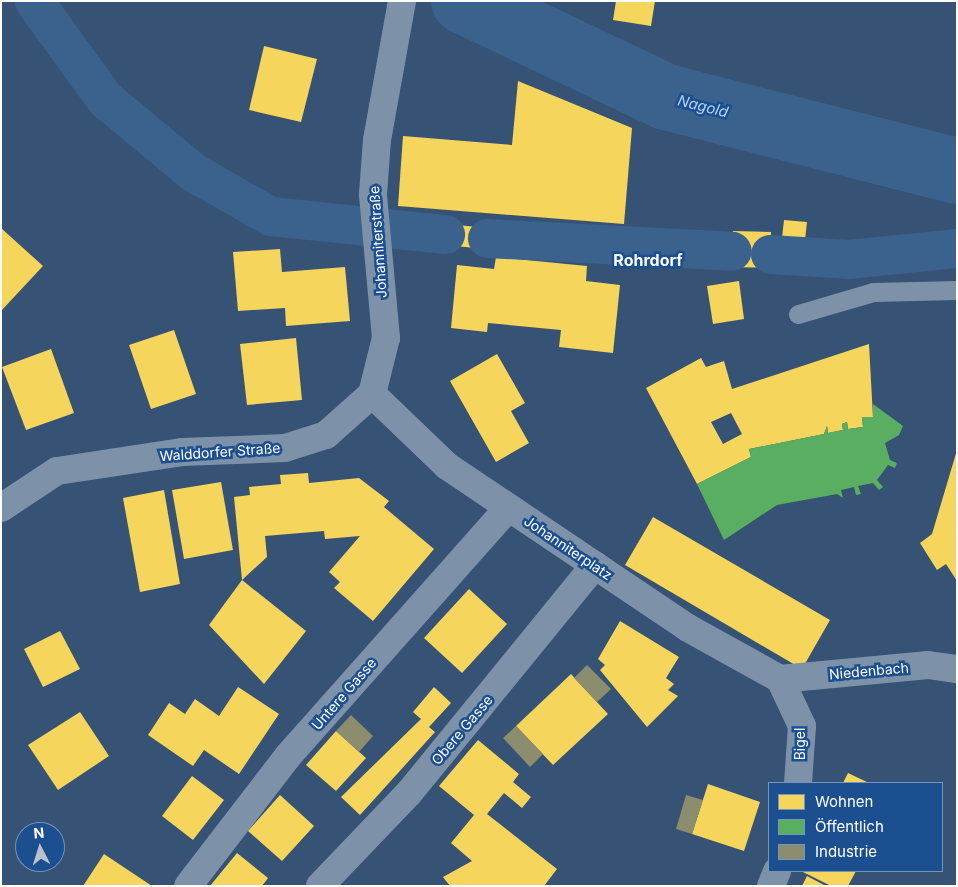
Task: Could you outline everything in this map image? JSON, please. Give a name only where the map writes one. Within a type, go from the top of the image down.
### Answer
[{"type":"street","name":"Johanniterstraße","points":[[372,394],[386,338],[373,194],[377,140],[402,1]]},
{"type":"street","name":"Walddorfer Straße","points":[[1,508],[57,471],[182,452],[285,448],[326,435],[372,394]]},
{"type":"street","name":"Johanniterplatz","points":[[372,394],[447,466],[688,628],[780,679]]},
{"type":"street","name":"Untere Gasse","points":[[188,886],[288,756],[508,508]]},
{"type":"street","name":"Obere Gasse","points":[[320,886],[415,785],[595,566]]},
{"type":"street","name":"Niedenbach","points":[[780,679],[928,665],[957,668]]},
{"type":"street","name":"Bigel","points":[[780,679],[802,726],[798,782]]},
{"type":"street","points":[[771,886],[777,872]]},
{"type":"lane","points":[[798,314],[873,292],[957,290]]},
{"type":"building: Wohnen","points":[[616,1],[655,1],[651,26],[613,20]]},
{"type":"building: Wohnen","points":[[264,46],[317,59],[301,122],[249,110]]},
{"type":"building: Wohnen","points":[[518,81],[632,128],[624,224],[398,206],[403,136],[512,145]]},
{"type":"building: Wohnen","points":[[784,220],[807,222],[805,240],[782,238]]},
{"type":"building: Wohnen","points":[[447,224],[488,228],[486,249],[444,245]]},
{"type":"building: Wohnen","points":[[1,228],[43,266],[1,311]]},
{"type":"building: Wohnen","points":[[733,231],[771,232],[770,268],[732,267]]},
{"type":"building: Wohnen","points":[[280,249],[282,272],[345,267],[350,321],[286,326],[285,308],[238,311],[233,252]]},
{"type":"building: Wohnen","points":[[496,257],[587,266],[586,281],[620,285],[613,353],[559,347],[561,330],[488,323],[487,332],[451,328],[457,265],[494,269]]},
{"type":"building: Wohnen","points":[[739,281],[744,319],[713,324],[707,286]]},
{"type":"building: Wohnen","points":[[174,330],[196,394],[151,409],[129,345]]},
{"type":"building: Wohnen","points":[[296,338],[302,400],[247,405],[240,344]]},
{"type":"building: Wohnen","points":[[869,344],[873,417],[862,417],[863,427],[848,429],[847,422],[842,424],[843,430],[828,433],[827,426],[824,434],[749,449],[751,457],[697,484],[646,388],[701,358],[706,367],[724,361],[732,389]],"holes":[[[731,413],[742,434],[723,444],[711,422]]]},
{"type":"building: Wohnen","points":[[51,349],[74,413],[26,430],[2,367]]},
{"type":"building: Wohnen","points":[[497,354],[525,403],[511,411],[529,443],[496,462],[450,381]]},
{"type":"building: Wohnen","points":[[957,450],[957,581],[946,564],[937,570],[920,543],[932,534]]},
{"type":"building: Wohnen","points":[[308,473],[309,483],[359,478],[389,501],[384,507],[434,549],[373,621],[334,588],[340,582],[329,572],[360,536],[325,539],[324,531],[265,536],[267,557],[242,580],[234,497],[250,495],[249,487],[281,484],[280,475]]},
{"type":"building: Wohnen","points":[[221,482],[233,550],[184,559],[172,490]]},
{"type":"building: Wohnen","points":[[164,490],[180,584],[140,592],[123,498]]},
{"type":"building: Wohnen","points":[[653,517],[830,620],[802,669],[625,565]]},
{"type":"building: Wohnen","points":[[242,580],[306,631],[264,684],[209,625]]},
{"type":"building: Wohnen","points":[[469,589],[507,624],[462,673],[424,638]]},
{"type":"building: Wohnen","points":[[620,621],[679,657],[666,678],[674,684],[668,690],[678,696],[647,727],[600,670],[605,665],[598,659]]},
{"type":"building: Wohnen","points":[[60,631],[80,669],[43,687],[24,649]]},
{"type":"building: Wohnen","points":[[571,674],[608,714],[553,765],[516,726]]},
{"type":"building: Wohnen","points":[[238,687],[279,714],[239,774],[204,750],[193,766],[148,735],[169,703],[185,714],[195,699],[219,716]]},
{"type":"building: Wohnen","points":[[434,687],[451,703],[429,727],[435,732],[360,815],[341,797],[421,719],[413,712]]},
{"type":"building: Wohnen","points":[[80,712],[109,756],[58,790],[28,745]]},
{"type":"building: Wohnen","points":[[336,731],[366,758],[336,791],[306,765]]},
{"type":"building: Wohnen","points":[[478,740],[519,774],[513,782],[531,797],[522,808],[504,793],[487,814],[557,869],[544,886],[450,886],[443,877],[472,861],[451,843],[474,815],[439,786]]},
{"type":"building: Wohnen","points":[[848,773],[867,782],[844,782]]},
{"type":"building: Wohnen","points":[[192,776],[224,800],[193,840],[162,816]]},
{"type":"building: Wohnen","points":[[708,784],[760,802],[744,851],[692,834]]},
{"type":"building: Wohnen","points":[[280,795],[314,826],[282,861],[248,831]]},
{"type":"building: Wohnen","points":[[237,853],[268,878],[262,886],[210,886]]},
{"type":"building: Wohnen","points":[[104,854],[152,886],[83,886]]},
{"type":"building: Wohnen","points":[[803,872],[855,872],[848,886],[831,886]]},
{"type":"building: Wohnen","points":[[807,876],[826,886],[802,886]]},
{"type":"building: Öffentlich","points":[[873,404],[903,426],[899,435],[885,443],[890,460],[897,463],[895,468],[888,465],[877,480],[883,487],[879,490],[873,483],[858,486],[861,494],[856,495],[854,487],[841,490],[843,498],[837,494],[777,505],[724,540],[697,484],[751,457],[749,449],[824,434],[827,426],[828,433],[843,430],[842,424],[847,422],[848,429],[863,427],[862,417],[873,417]]},
{"type":"building: Industrie","points":[[587,665],[611,689],[597,702],[574,678]]},
{"type":"building: Industrie","points":[[351,715],[373,736],[359,752],[336,731]]},
{"type":"building: Industrie","points":[[516,726],[543,754],[530,767],[503,738]]},
{"type":"building: Industrie","points":[[686,795],[703,800],[692,834],[676,829]]},
{"type":"waterway","points":[[34,1],[105,99],[193,172],[270,216],[445,234]]},
{"type":"waterway","name":"Nagold","points":[[464,1],[666,97],[957,171]]},
{"type":"waterway","points":[[487,238],[732,251]]},
{"type":"waterway","points":[[770,254],[848,259],[957,248]]},
{"type":"district","name":"Rohrdorf","points":[[648,260]]}]
